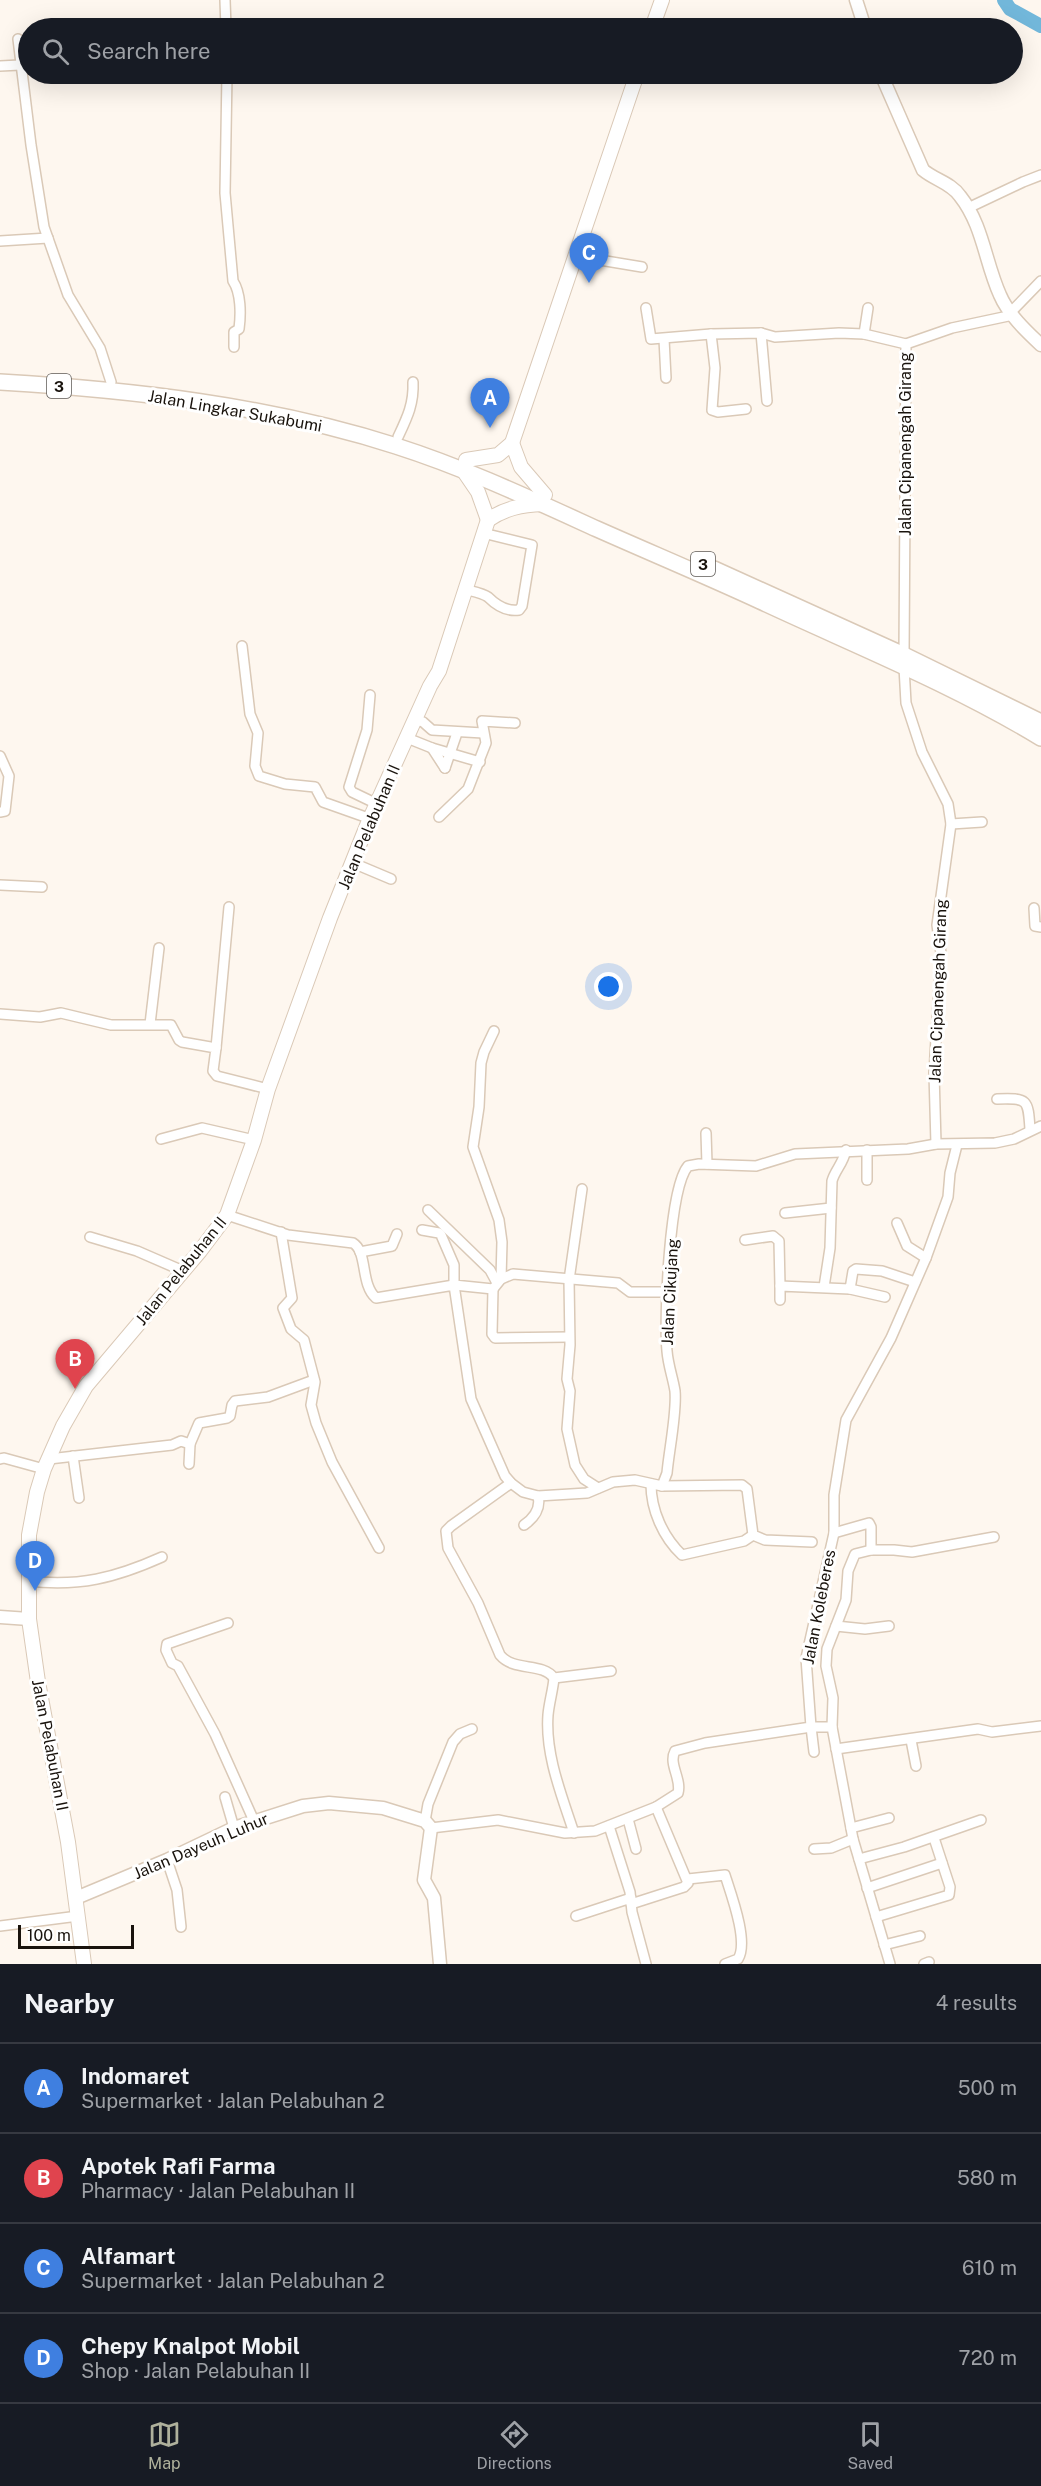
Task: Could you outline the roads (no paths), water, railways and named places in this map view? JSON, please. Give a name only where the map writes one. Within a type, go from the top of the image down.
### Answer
[{"type":"main road","points":[[656,18],[662,0]]},
{"type":"main road","points":[[485,527],[478,492],[462,463],[498,455],[512,443],[634,84]]},
{"type":"main road","name":"Jalan Lingkar Sukabumi","points":[[0,371],[116,385],[308,414],[398,437],[462,463]]},
{"type":"main road","name":"Jalan Lingkar Sukabumi","points":[[0,382],[116,385]]},
{"type":"main road","name":"Jalan Lingkar Sukabumi","points":[[187,396],[317,425],[462,463]]},
{"type":"main road","points":[[485,527],[499,512],[544,500],[521,467],[512,443]]},
{"type":"main road","name":"3","points":[[462,463],[717,575],[1041,722]]},
{"type":"main road","name":"Jalan Pelabuhan II","points":[[84,1964],[76,1898],[28,1619],[32,1513],[47,1464],[63,1426],[86,1386],[227,1215],[254,1140],[268,1089],[330,920],[377,804],[439,671],[485,527]]},
{"type":"main road","name":"3","points":[[904,661],[1041,738]]},
{"type":"street","points":[[225,0],[226,18]]},
{"type":"street","points":[[856,0],[862,18]]},
{"type":"street","points":[[0,66],[18,65]]},
{"type":"street","points":[[23,84],[40,208],[48,238],[68,295],[100,348],[116,385]]},
{"type":"street","points":[[225,84],[225,193],[233,281],[237,288],[240,317],[239,329],[234,332],[234,347]]},
{"type":"street","points":[[885,84],[923,170],[951,186],[968,208],[978,228],[1000,297],[1041,345]]},
{"type":"street","points":[[968,208],[1041,175]]},
{"type":"street","points":[[0,241],[48,238]]},
{"type":"street","points":[[576,256],[642,267]]},
{"type":"street","points":[[1012,313],[1041,282]]},
{"type":"street","points":[[646,308],[651,339],[711,334],[761,333],[775,338],[839,333],[864,334],[906,344]]},
{"type":"street","points":[[864,334],[868,308]]},
{"type":"street","name":"Jalan Cipanengah Girang","points":[[936,1144],[934,1073],[941,953],[937,925],[951,824],[948,804],[927,762],[906,703],[904,661],[906,344],[952,328],[1012,313]]},
{"type":"street","points":[[761,333],[767,400]]},
{"type":"street","points":[[711,334],[715,368],[712,410],[718,412],[746,409]]},
{"type":"street","points":[[664,339],[666,378]]},
{"type":"street","points":[[398,437],[409,415],[414,398],[413,382]]},
{"type":"street","points":[[464,589],[487,596],[492,604],[511,610],[519,610],[522,606],[532,545],[485,527]]},
{"type":"street","points":[[242,646],[250,714],[258,733],[255,766],[257,773],[262,778],[276,783],[315,787],[323,802],[371,819]]},
{"type":"street","points":[[370,695],[367,730],[349,787],[352,792],[377,804]]},
{"type":"street","points":[[415,719],[423,722],[432,730],[483,734]]},
{"type":"street","points":[[439,817],[463,796],[480,762],[486,743],[481,725],[484,720],[515,723]]},
{"type":"street","points":[[432,748],[444,768],[457,733]]},
{"type":"street","points":[[408,738],[432,748],[480,762]]},
{"type":"street","points":[[0,756],[9,779],[5,811],[0,812]]},
{"type":"street","points":[[951,824],[982,822]]},
{"type":"street","points":[[353,864],[391,879]]},
{"type":"street","points":[[0,885],[42,886]]},
{"type":"street","points":[[229,907],[213,1071],[217,1076],[268,1089]]},
{"type":"street","points":[[1034,908],[1034,924],[1041,927]]},
{"type":"street","points":[[150,1024],[159,948]]},
{"type":"street","points":[[0,1014],[40,1017],[61,1013],[111,1025],[171,1025],[178,1040],[216,1048]]},
{"type":"street","points":[[494,1032],[481,1064],[479,1107],[473,1148],[479,1171],[499,1220],[502,1242],[492,1334],[495,1338],[569,1337]]},
{"type":"street","points":[[998,1099],[1021,1098],[1026,1101],[1030,1129]]},
{"type":"street","name":"Jalan Cikujang","points":[[662,1486],[667,1473],[675,1392],[667,1354],[667,1292],[675,1205],[681,1177],[688,1166],[707,1164],[756,1166],[795,1154],[908,1149],[936,1144],[957,1145],[1009,1140],[1041,1126]]},
{"type":"street","points":[[161,1139],[202,1128],[254,1140]]},
{"type":"street","points":[[706,1133],[707,1164]]},
{"type":"street","name":"Jalan Koleberes","points":[[814,1752],[806,1658],[834,1533],[834,1495],[846,1420],[891,1338],[926,1258],[948,1197],[950,1173],[957,1145]]},
{"type":"street","points":[[824,1287],[830,1248],[834,1175],[843,1163],[846,1150]]},
{"type":"street","points":[[867,1150],[867,1180]]},
{"type":"street","points":[[582,1189],[569,1280],[567,1379],[570,1397],[567,1429],[573,1461],[584,1479],[598,1488]]},
{"type":"street","points":[[785,1213],[831,1208]]},
{"type":"street","points":[[428,1210],[490,1270],[497,1284]]},
{"type":"street","points":[[227,1215],[281,1232],[349,1242],[357,1246],[368,1289],[376,1298],[454,1285],[497,1284],[513,1274],[618,1283],[630,1293],[667,1292]]},
{"type":"street","points":[[897,1223],[907,1246],[926,1258]]},
{"type":"street","points":[[422,1230],[439,1233],[454,1265],[454,1285],[471,1399],[508,1480],[523,1492],[538,1496],[578,1495],[608,1483],[635,1480],[662,1486],[745,1486],[753,1535]]},
{"type":"street","points":[[281,1232],[292,1298],[283,1308],[291,1329],[304,1340],[314,1380],[311,1405],[316,1423],[332,1462],[379,1548]]},
{"type":"street","points":[[360,1252],[392,1246],[398,1234]]},
{"type":"street","points":[[745,1240],[774,1236],[779,1241],[780,1300]]},
{"type":"street","points":[[90,1237],[137,1251],[183,1271]]},
{"type":"street","points":[[850,1289],[853,1270],[859,1268],[882,1271],[915,1282]]},
{"type":"street","points":[[780,1286],[850,1289],[885,1298]]},
{"type":"street","points":[[189,1464],[190,1444],[199,1423],[229,1417],[235,1401],[268,1397],[314,1380]]},
{"type":"street","points":[[0,1459],[47,1464],[73,1456],[172,1445],[180,1441],[190,1444]]},
{"type":"street","points":[[73,1456],[79,1498]]},
{"type":"street","points":[[508,1480],[446,1531],[446,1539],[453,1559],[478,1603],[500,1655],[506,1662],[544,1671],[554,1678],[611,1671]]},
{"type":"street","points":[[651,1484],[651,1499],[656,1516],[682,1555],[734,1543],[753,1535],[765,1540],[812,1542]]},
{"type":"street","points":[[524,1525],[532,1519],[538,1508],[538,1496]]},
{"type":"street","points":[[834,1533],[868,1523],[871,1527],[871,1550]]},
{"type":"street","points":[[890,1964],[853,1839],[832,1727],[832,1698],[826,1661],[827,1649],[846,1600],[848,1571],[854,1555],[871,1550],[912,1552],[994,1538]]},
{"type":"street","points":[[28,1581],[77,1584],[98,1581],[162,1557]]},
{"type":"street","points":[[0,1617],[28,1619]]},
{"type":"street","points":[[228,1623],[167,1644],[166,1650],[172,1663],[178,1666],[215,1734],[254,1821]]},
{"type":"street","points":[[836,1626],[865,1629],[889,1626]]},
{"type":"street","points":[[554,1678],[548,1714],[548,1738],[554,1770],[574,1833]]},
{"type":"street","points":[[836,1749],[978,1729],[992,1732],[1041,1726]]},
{"type":"street","points":[[428,1825],[498,1820],[574,1833],[609,1826],[656,1806],[679,1790],[673,1761],[675,1751],[705,1743],[811,1727],[832,1727]]},
{"type":"street","points":[[440,1964],[434,1898],[424,1880],[428,1804],[453,1742],[460,1734],[472,1729]]},
{"type":"street","points":[[912,1740],[916,1766]]},
{"type":"street","points":[[225,1797],[234,1828]]},
{"type":"street","name":"Jalan Dayeuh Luhur","points":[[76,1898],[167,1860],[234,1828],[303,1806],[329,1803],[383,1808],[428,1825]]},
{"type":"street","points":[[576,1916],[686,1886],[688,1879],[656,1806]]},
{"type":"street","points":[[851,1828],[889,1818]]},
{"type":"street","points":[[628,1819],[636,1849]]},
{"type":"street","points":[[859,1858],[934,1838],[981,1820]]},
{"type":"street","points":[[609,1826],[631,1901],[646,1964]]},
{"type":"street","points":[[876,1917],[948,1897],[951,1890],[934,1838]]},
{"type":"street","points":[[814,1849],[831,1848],[853,1839]]},
{"type":"street","points":[[167,1860],[177,1890],[181,1928]]},
{"type":"street","points":[[867,1888],[942,1863]]},
{"type":"street","points":[[688,1879],[725,1875],[743,1945],[738,1959],[726,1964]]},
{"type":"street","points":[[0,1926],[78,1916]]},
{"type":"street","points":[[884,1945],[920,1936]]},
{"type":"waterway","points":[[1004,0],[1010,9],[1041,26]]},
{"type":"place","name":"Alfamart","points":[[589,283]]},
{"type":"place","name":"Indomaret","points":[[490,428]]},
{"type":"place","name":"Apotek Rafi Farma","points":[[75,1389]]},
{"type":"place","name":"Chepy Knalpot Mobil","points":[[35,1591]]}]
